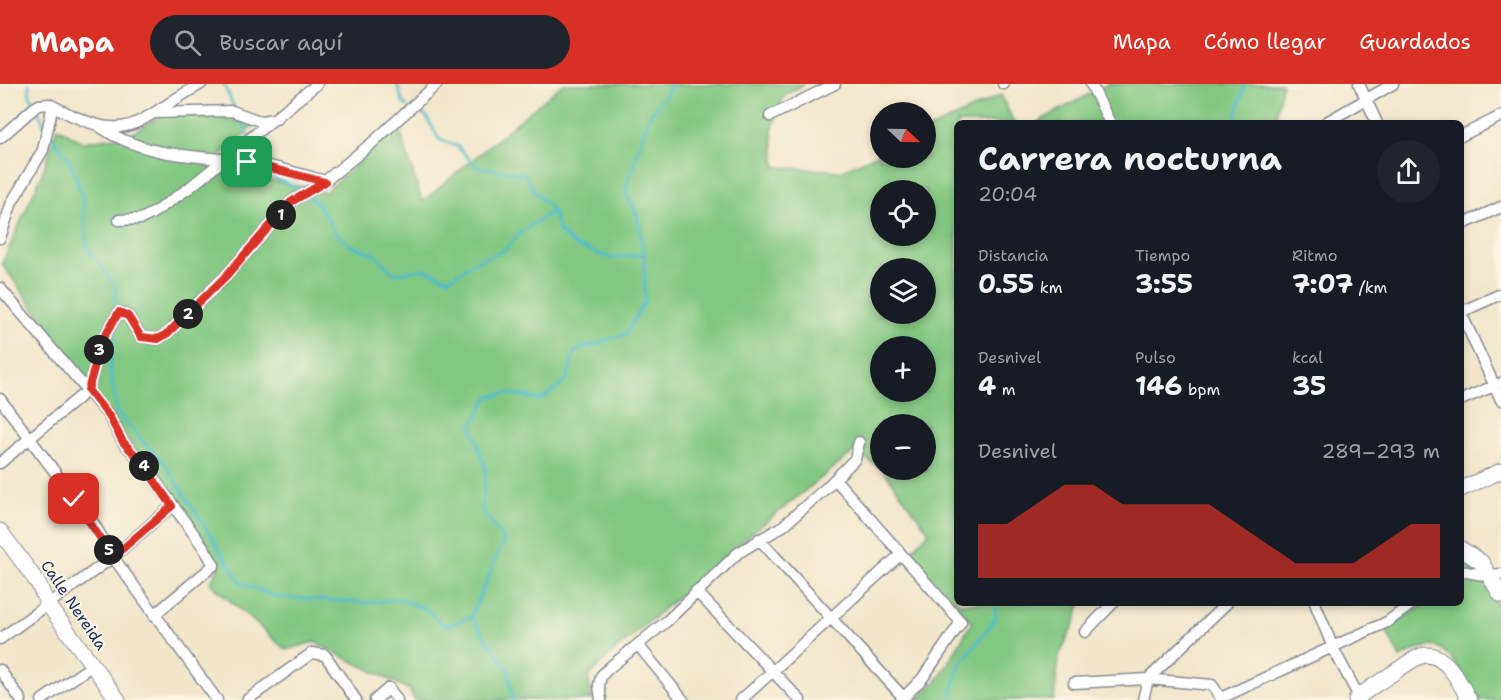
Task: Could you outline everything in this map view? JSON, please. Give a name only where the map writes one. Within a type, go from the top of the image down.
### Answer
[{"type":"street","points":[[100,128],[131,126],[201,84]]},
{"type":"street","points":[[119,220],[141,219],[153,213],[189,188],[317,84]]},
{"type":"street","points":[[0,463],[88,390],[102,340],[119,312],[128,316],[141,337],[158,339],[168,333],[225,277],[291,202],[325,182],[437,84]]},
{"type":"street","points":[[770,116],[835,84]]},
{"type":"street","points":[[1091,84],[1109,120]]},
{"type":"street","points":[[1359,84],[1376,120]]},
{"type":"street","points":[[1331,120],[1356,107],[1365,98],[1393,84]]},
{"type":"street","points":[[0,138],[39,105],[49,104],[100,128],[117,139],[148,150],[264,165],[325,182]]},
{"type":"street","points":[[0,238],[12,202],[43,150],[52,115],[49,104]]},
{"type":"street","points":[[786,108],[786,120]]},
{"type":"street","points":[[153,113],[232,111],[260,121],[276,119]]},
{"type":"street","points":[[1464,134],[1501,116]]},
{"type":"street","points":[[1464,224],[1501,207]]},
{"type":"street","points":[[0,288],[109,416],[123,442],[140,460],[204,548],[213,565],[154,615]]},
{"type":"street","points":[[1464,311],[1501,294]]},
{"type":"street","points":[[1464,318],[1498,384],[1501,400]]},
{"type":"street","points":[[1464,399],[1498,384]]},
{"type":"street","points":[[0,399],[94,524],[113,557],[217,700]]},
{"type":"street","points":[[601,700],[599,685],[602,676],[738,553],[783,526],[835,479],[855,459],[859,442]]},
{"type":"street","points":[[1464,488],[1501,471]]},
{"type":"street","points":[[759,539],[902,699],[922,679],[961,622],[835,479]]},
{"type":"street","points":[[0,639],[113,557],[172,506]]},
{"type":"street","name":"Calle Nereida","points":[[0,531],[38,583],[47,603],[118,700]]},
{"type":"street","points":[[1464,551],[1495,575],[1501,595]]},
{"type":"street","points":[[741,700],[771,670],[832,619],[900,555]]},
{"type":"street","points":[[1464,571],[1495,575]]},
{"type":"street","points":[[696,591],[800,700]]},
{"type":"street","points":[[1085,632],[1110,606]]},
{"type":"street","points":[[1143,700],[1148,679],[1224,606]]},
{"type":"street","points":[[1316,606],[1357,698],[1412,660],[1432,655],[1450,670],[1469,700]]},
{"type":"street","points":[[1074,683],[1148,679],[1212,685],[1222,699],[1388,622],[1409,606]]},
{"type":"street","points":[[638,645],[683,700]]},
{"type":"street","points":[[247,700],[312,653],[325,655],[356,700]]},
{"type":"street","points":[[42,700],[93,665]]},
{"type":"street","points":[[0,670],[21,700]]},
{"type":"street","points":[[375,700],[389,688],[397,700]]},
{"type":"green space","points":[[563,84],[804,84],[783,97],[772,130],[776,167],[841,171],[870,158],[870,168],[936,168],[936,126],[1001,95],[1013,120],[954,120],[954,605],[905,558],[929,532],[890,480],[936,480],[936,414],[870,414],[870,461],[855,451],[752,533],[601,663],[588,678],[593,700],[414,700],[410,690],[314,642],[286,650],[210,583],[219,566],[2,264],[44,169],[57,127],[82,142],[129,135],[168,111],[256,123],[208,167],[325,192],[399,127],[422,202]]},
{"type":"green space","points":[[1108,84],[1282,84],[1276,120],[1042,120]]},
{"type":"green space","points":[[1464,559],[1490,589],[1501,614],[1501,700],[1479,700],[1454,662],[1441,649],[1428,647],[1400,658],[1385,628],[1420,606],[1464,606]]},
{"type":"green space","points":[[955,606],[1079,606],[1077,617],[1059,656],[1054,700],[917,700],[940,677],[972,622]]},
{"type":"waterway","points":[[29,84],[30,95],[45,126]]},
{"type":"waterway","points":[[224,84],[235,110]]},
{"type":"waterway","points":[[397,84],[403,103],[407,106]]},
{"type":"waterway","points":[[513,700],[508,669],[471,617],[504,540],[482,510],[486,470],[472,426],[488,397],[510,393],[541,400],[566,381],[575,351],[626,334],[645,301],[644,254],[638,217],[625,191],[649,116],[673,84]]},
{"type":"waterway","points":[[1235,120],[1245,84]]},
{"type":"waterway","points":[[413,109],[426,116],[439,139],[457,146],[477,167],[524,174],[534,191],[553,211],[558,231],[576,246],[611,258],[644,254]]},
{"type":"waterway","points":[[238,116],[264,162]]},
{"type":"waterway","points":[[50,135],[70,161],[83,198],[87,247],[115,286],[117,311]]},
{"type":"waterway","points":[[269,170],[276,179],[296,187],[318,204],[335,232],[349,245],[374,254],[394,274],[424,269],[449,279],[474,262],[504,251],[521,232],[553,211]]},
{"type":"waterway","points":[[116,326],[110,368],[117,413],[166,466],[241,583],[278,597],[366,603],[398,599],[424,608],[445,626],[471,617]]},
{"type":"waterway","points":[[950,700],[959,666],[996,618],[994,606]]},
{"type":"route","points":[[74,499],[94,524],[113,557],[146,531],[172,506],[140,460],[123,442],[109,416],[88,390],[102,340],[119,312],[128,316],[135,331],[141,337],[158,339],[168,333],[225,277],[291,202],[325,182],[247,162]]}]
